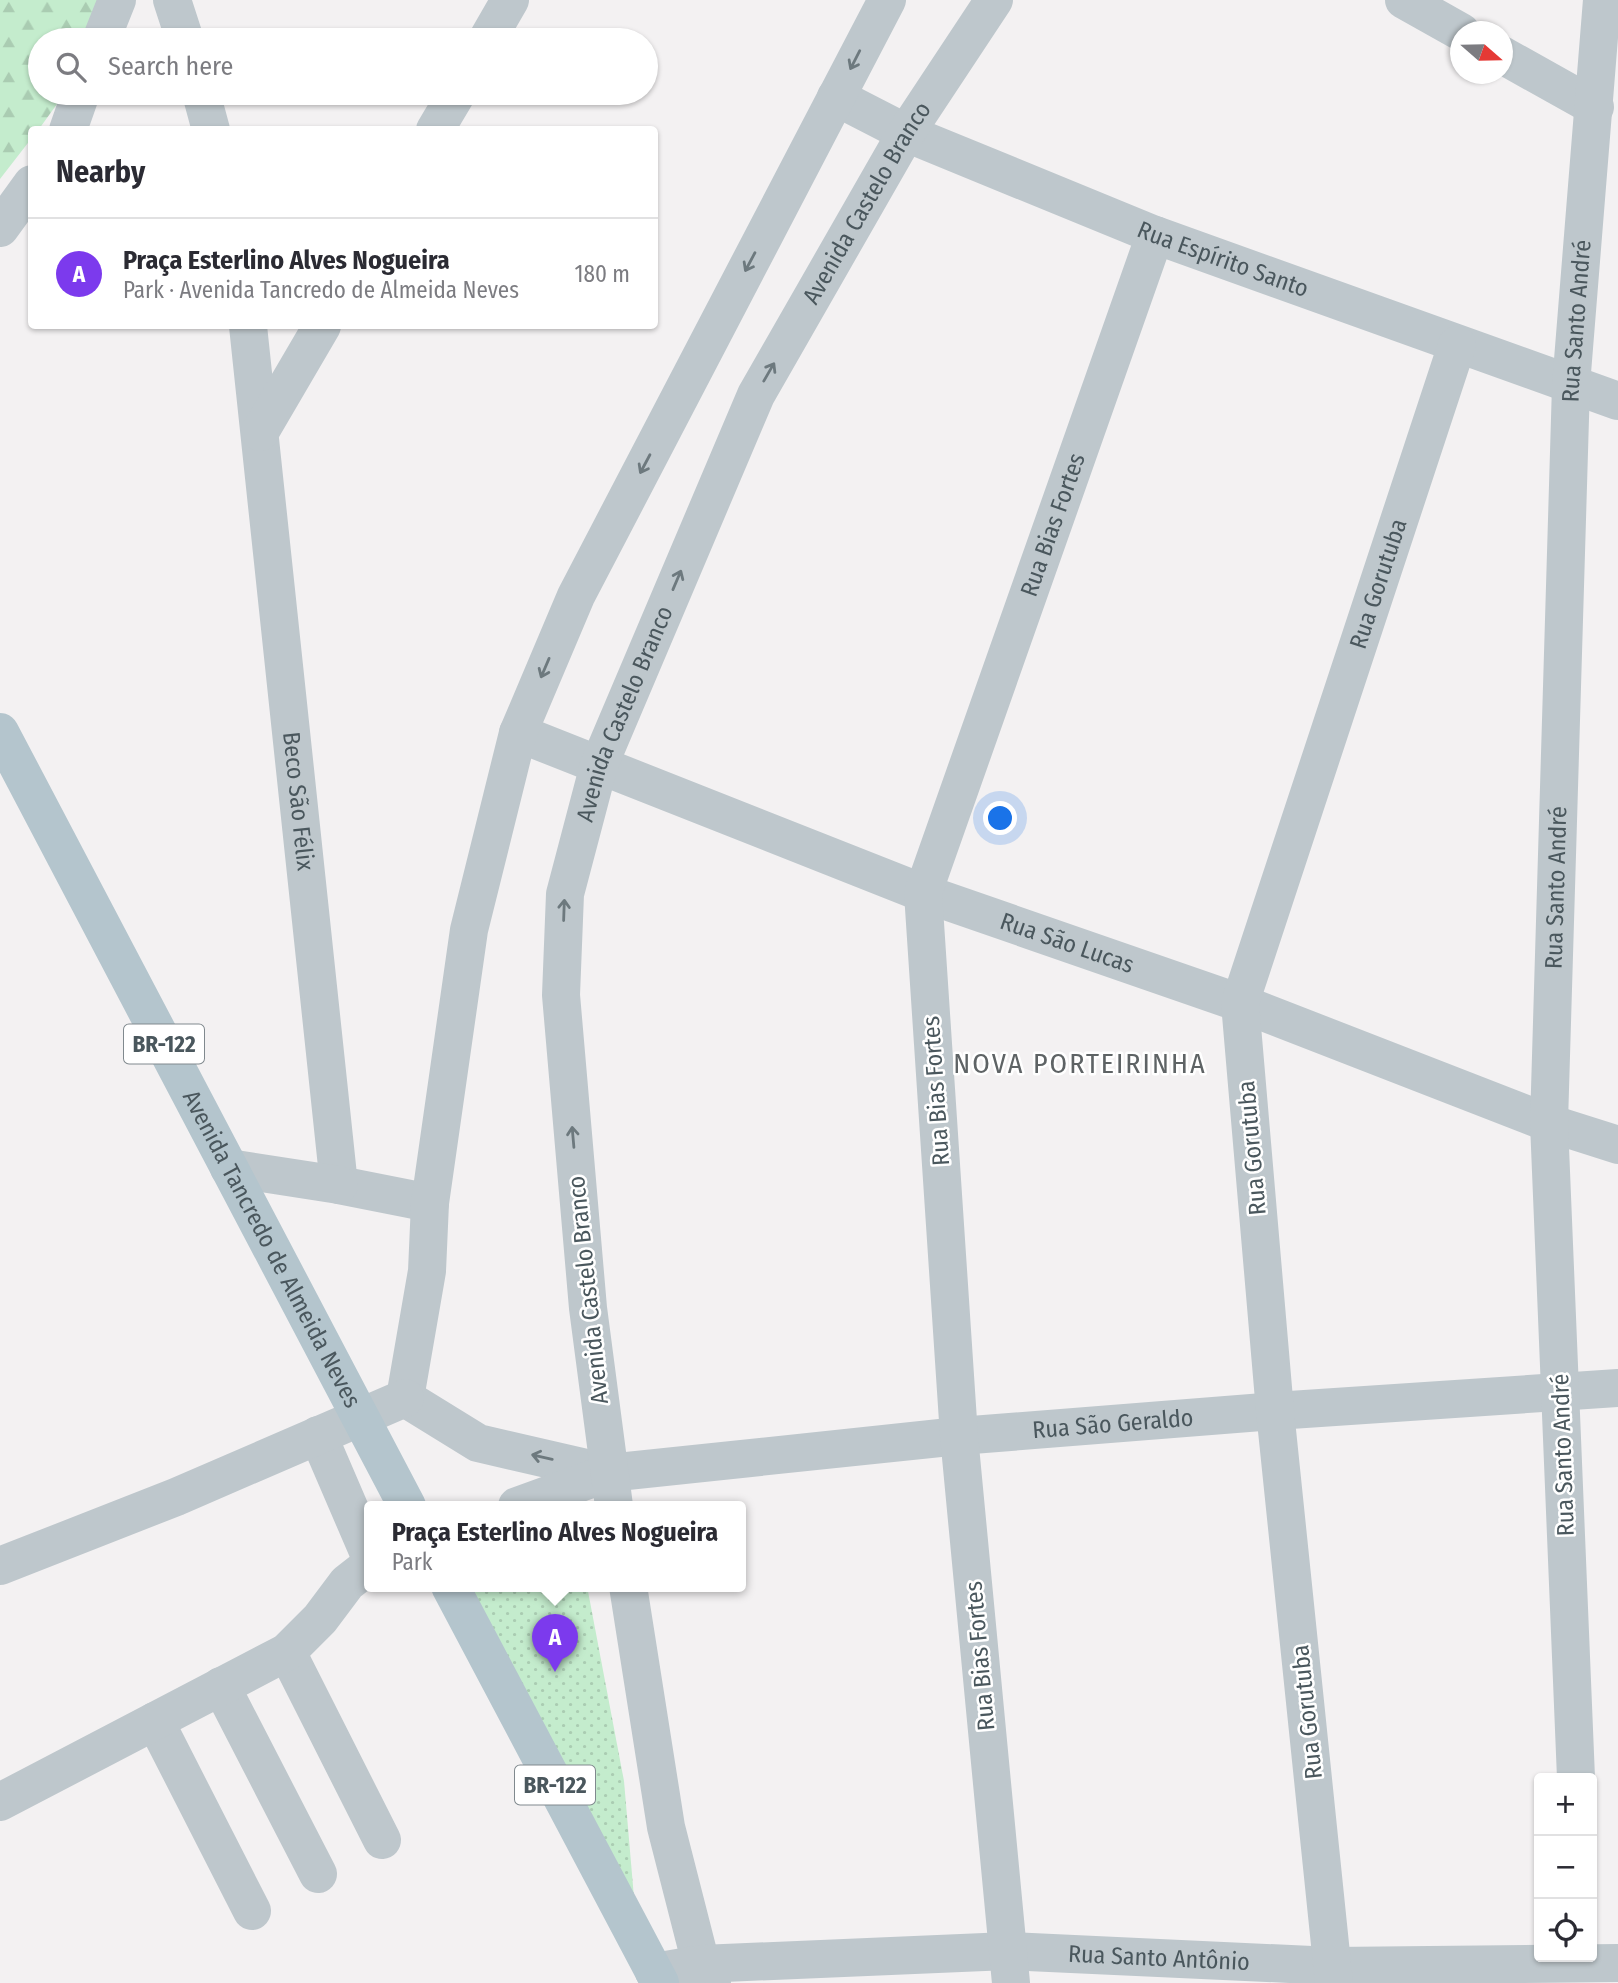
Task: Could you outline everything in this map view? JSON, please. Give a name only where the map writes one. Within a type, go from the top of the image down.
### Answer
[{"type":"main road","name":"Avenida Tancredo de Almeida Neves","points":[[0,732],[404,1501]]},
{"type":"main road","name":"BR-122","points":[[453,1592],[657,1978]]},
{"type":"street","points":[[106,28],[117,0]]},
{"type":"street","points":[[172,0],[181,28]]},
{"type":"street","points":[[494,28],[510,0]]},
{"type":"street","points":[[405,1398],[427,1271],[430,1203],[469,930],[518,733],[576,596],[887,0]]},
{"type":"street","name":"Avenida Castelo Branco","points":[[611,1489],[588,1308],[561,995],[565,894],[599,765],[756,395],[906,133],[993,0]]},
{"type":"street","points":[[1404,0],[1450,26]]},
{"type":"street","name":"Rua Santo André","points":[[1576,1773],[1549,1123],[1571,385],[1602,0]]},
{"type":"street","points":[[1513,61],[1595,107]]},
{"type":"street","name":"Rua Espírito Santo","points":[[836,97],[906,133],[1155,235],[1618,401]]},
{"type":"street","points":[[70,126],[77,105]]},
{"type":"street","points":[[204,105],[210,126]]},
{"type":"street","points":[[437,126],[450,105]]},
{"type":"street","points":[[0,228],[28,190]]},
{"type":"street","name":"Rua Bias Fortes","points":[[1010,1967],[959,1436],[923,892],[1155,235]]},
{"type":"street","name":"Beco São Félix","points":[[248,329],[340,1185]]},
{"type":"street","points":[[260,432],[320,329]]},
{"type":"street","name":"Rua Gorutuba","points":[[1334,1974],[1275,1411],[1240,1003],[1457,345]]},
{"type":"street","name":"Rua São Lucas","points":[[518,733],[923,892],[1240,1003],[1549,1123],[1618,1144]]},
{"type":"street","points":[[229,1168],[340,1185],[430,1203]]},
{"type":"street","name":"Rua São Geraldo","points":[[611,1489],[959,1436],[1618,1388]]},
{"type":"street","points":[[405,1398],[478,1443],[611,1489]]},
{"type":"street","points":[[0,1566],[176,1497],[405,1398]]},
{"type":"street","points":[[318,1435],[364,1544]]},
{"type":"street","points":[[545,1501],[611,1489]]},
{"type":"street","points":[[0,1802],[287,1652],[320,1619],[346,1583],[364,1569]]},
{"type":"street","points":[[629,1592],[666,1827],[706,1974]]},
{"type":"street","points":[[287,1652],[382,1840]]},
{"type":"street","points":[[221,1686],[318,1874]]},
{"type":"street","points":[[155,1721],[253,1911]]},
{"type":"street","name":"Rua Santo Antônio","points":[[657,1978],[706,1974],[1010,1967],[1334,1974],[1592,1967]]},
{"type":"green space","points":[[0,0],[128,0],[108,28],[28,28],[28,105],[56,105],[41,126],[28,126],[28,143],[0,179]]},
{"type":"green space","points":[[466,1592],[588,1592],[624,1781],[636,1921]]},
{"type":"place","name":"Praça Esterlino Alves Nogueira","points":[[555,1672]]},
{"type":"district","name":"NOVA PORTEIRINHA","points":[[1080,1063]]}]
